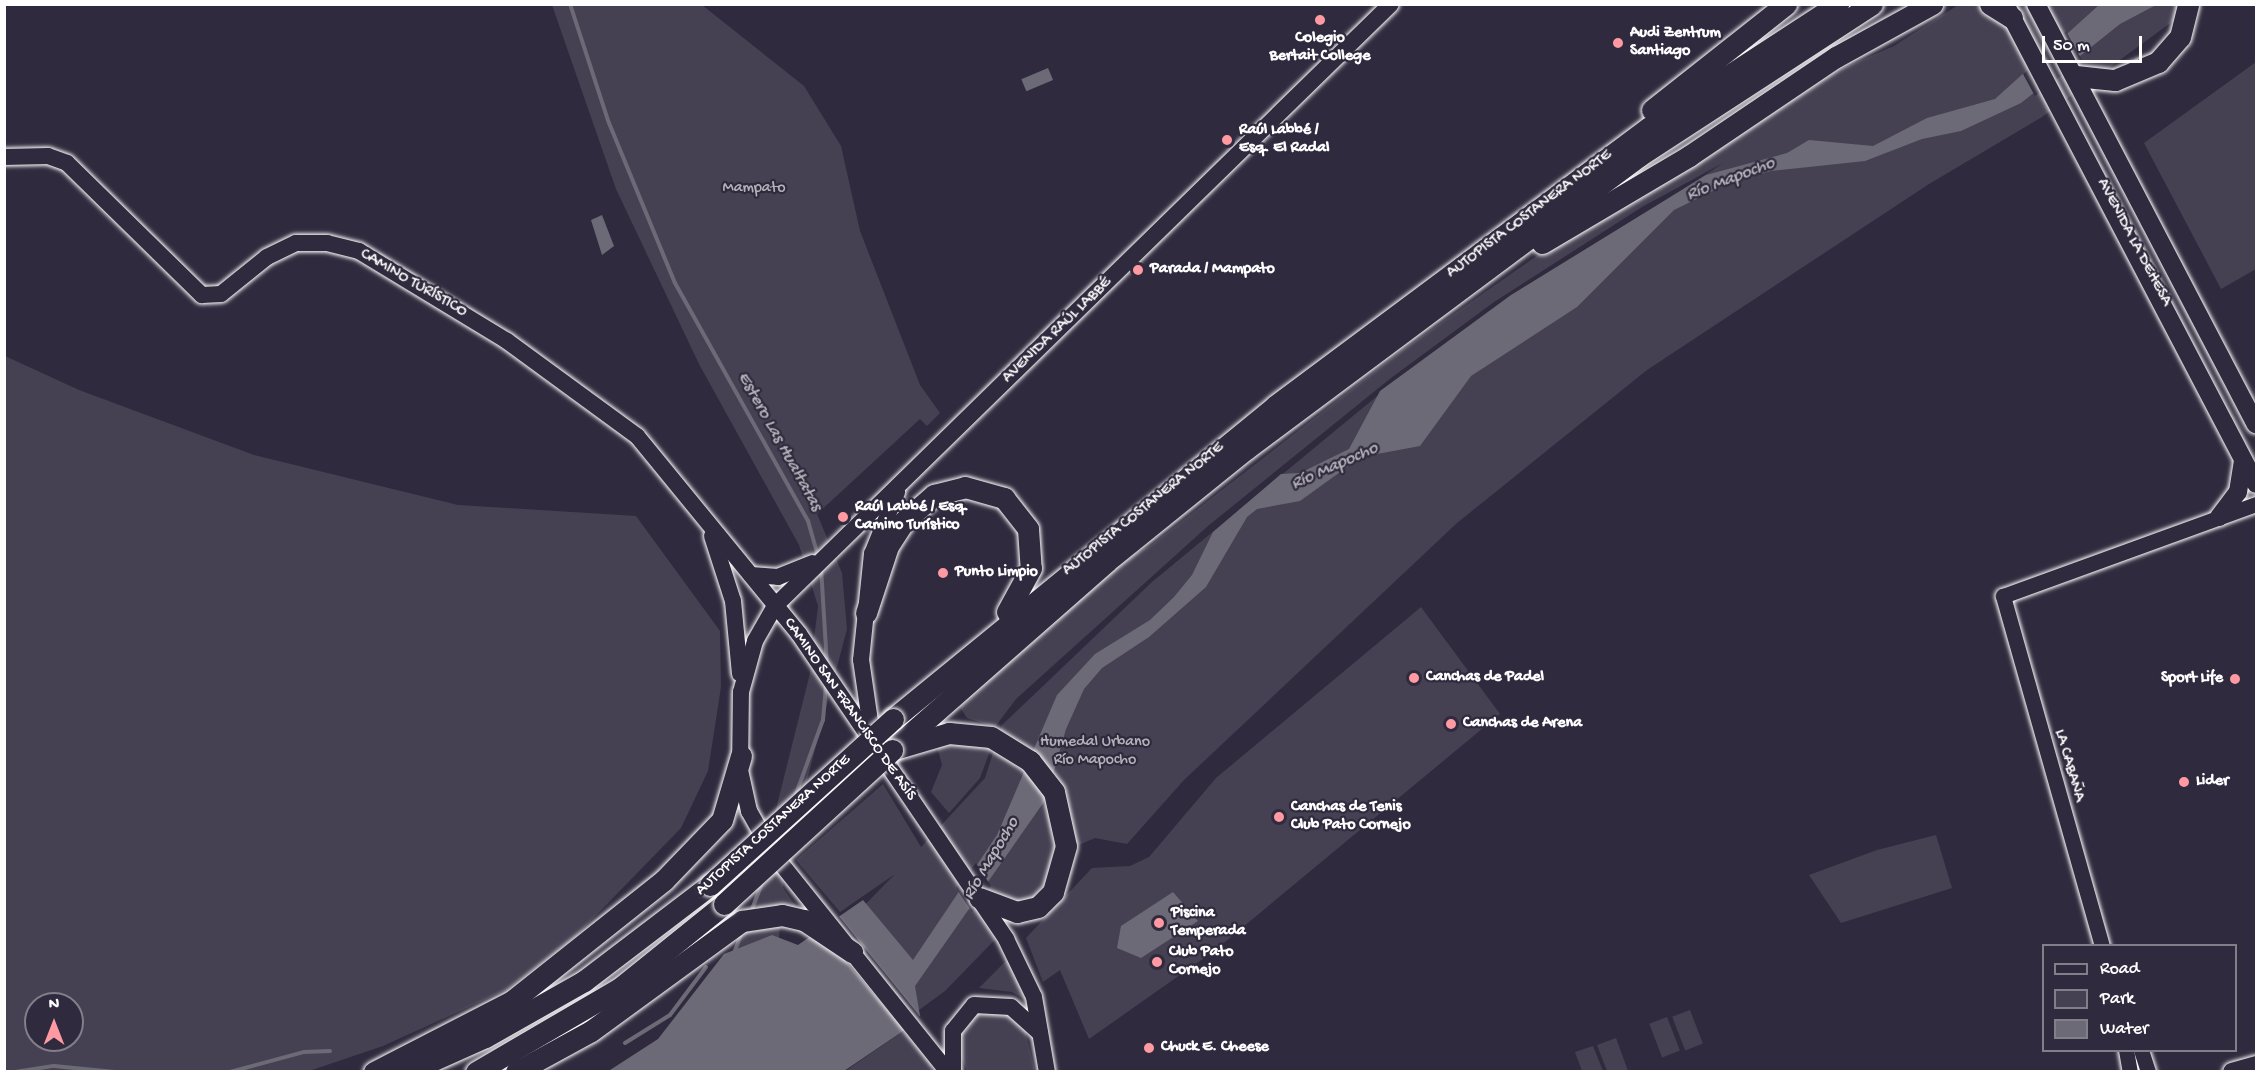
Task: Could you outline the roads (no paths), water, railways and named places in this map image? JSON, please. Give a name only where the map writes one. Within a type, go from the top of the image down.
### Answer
[{"type":"highway","points":[[1543,205],[1786,4]]},
{"type":"highway","name":"AUTOPISTA COSTANERA NORTE","points":[[407,1071],[485,1037],[584,981],[710,885],[987,637],[1225,444],[1543,205],[1673,111],[1838,4]]},
{"type":"highway","name":"AUTOPISTA COSTANERA NORTE","points":[[476,1071],[620,988],[724,904],[884,750],[909,734],[1155,521],[1639,156],[1872,4]]},
{"type":"highway","points":[[1829,30],[1890,4]]},
{"type":"highway","points":[[1458,291],[1689,156],[1866,40],[1932,4]]},
{"type":"highway","points":[[1990,4],[2009,11]]},
{"type":"highway","points":[[2076,76],[2106,80],[2134,75],[2170,52],[2188,4]]},
{"type":"highway","points":[[866,613],[888,546],[910,513],[941,491],[982,489],[1018,511],[1033,550],[1026,583],[987,637]]},
{"type":"highway","points":[[884,750],[949,734],[978,734],[1017,750],[1054,792],[1066,846],[1053,892],[1038,907],[1017,912],[979,898]]},
{"type":"highway","points":[[374,1071],[532,988],[664,880],[722,820],[741,756]]},
{"type":"highway","points":[[516,1071],[591,1031],[710,941],[742,921],[782,915],[816,926],[852,952]]},
{"type":"main road","name":"AVENIDA RAÚL LABBÉ","points":[[775,606],[797,577],[824,557],[902,483],[1391,4]]},
{"type":"main road","name":"AVENIDA LA DEHESA","points":[[2036,4],[2094,109],[2256,424]]},
{"type":"main road","name":"AVENIDA LA DEHESA","points":[[2009,11],[2069,122],[2256,484]]},
{"type":"main road","name":"CAMINO TURÍSTICO","points":[[4,157],[48,156],[67,163],[202,295],[221,294],[267,257],[296,243],[334,244],[383,263],[616,418],[657,454],[702,516],[775,606]]},
{"type":"main road","points":[[2220,517],[2238,492],[2243,458]]},
{"type":"main road","points":[[884,750],[861,683],[866,613],[875,543],[902,483]]},
{"type":"main road","points":[[702,516],[733,601],[741,692]]},
{"type":"main road","points":[[752,575],[797,577]]},
{"type":"main road","name":"CAMINO SAN FRANCISCO DE ASÍS","points":[[946,1070],[852,952],[755,823],[744,797],[741,756],[741,692],[755,641],[775,606],[799,634],[854,716],[884,750],[926,820],[1002,933],[1030,987],[1044,1039],[1047,1071]]},
{"type":"main road","points":[[946,1070],[953,1031],[974,1005],[1001,1004],[1019,1011],[1044,1039]]},
{"type":"main road","points":[[2232,1071],[2256,1065]]},
{"type":"street","points":[[2220,517],[2256,504]]},
{"type":"street","name":"LA CABAÑA","points":[[2102,944],[2003,596],[2220,517]]},
{"type":"street","points":[[2126,1052],[2130,1071]]},
{"type":"street","points":[[2141,1052],[2148,1071]]},
{"type":"water","name":"Río Mapocho","points":[[2099,5],[2156,5],[2120,24],[2021,103],[1961,131],[1922,139],[1865,161],[1771,171],[1729,183],[1674,210],[1577,307],[1471,376],[1420,446],[1361,457],[1300,501],[1257,509],[1247,517],[1206,587],[1149,637],[1102,668],[1084,689],[1066,729],[1046,799],[915,986],[920,1016],[903,1031],[844,1071],[607,1072],[658,1039],[724,954],[772,935],[798,945],[863,900],[913,960],[997,835],[1057,695],[1095,654],[1150,620],[1174,597],[1192,575],[1213,532],[1281,474],[1300,473],[1349,449],[1380,391],[1511,295],[1706,175],[1787,153],[1809,140],[1873,146],[1927,118],[1995,99]]},
{"type":"water","points":[[1048,68],[1053,80],[1026,91],[1021,79]]},
{"type":"water","points":[[602,215],[614,246],[602,255],[591,220]]},
{"type":"water","name":"Piscina Temperada","points":[[1173,892],[1198,921],[1141,958],[1117,948],[1121,926]]},
{"type":"waterway","name":"Estero Las Hualtatas","points":[[570,4],[609,123],[675,283],[808,521],[818,557]]},
{"type":"waterway","name":"Estero Las Hualtatas","points":[[821,567],[827,664]]},
{"type":"waterway","name":"Estero Las Hualtatas","points":[[796,794],[823,720],[826,684]]},
{"type":"waterway","name":"Estero Las Hualtatas","points":[[751,912],[763,880]]},
{"type":"waterway","name":"Estero Las Hualtatas","points":[[734,953],[743,930]]},
{"type":"waterway","points":[[625,1043],[670,1015],[706,967]]},
{"type":"waterway","points":[[230,1072],[304,1052],[330,1051]]},
{"type":"waterway","points":[[15,1072],[54,1066],[115,1072]]},
{"type":"place","name":"Colegio Bertait College","points":[[1320,20]]},
{"type":"place","name":"Audi Zentrum Santiago","points":[[1618,43]]},
{"type":"place","name":"Raúl Labbé / Esq. El Radal","points":[[1227,140]]},
{"type":"place","name":"Parada / Mampato","points":[[1138,270]]},
{"type":"place","name":"Raúl Labbé / Esq. Camino Turístico","points":[[843,517]]},
{"type":"place","name":"Punto Limpio","points":[[943,573]]},
{"type":"place","name":"Canchas de Padel","points":[[1414,678]]},
{"type":"place","name":"Sport Life","points":[[2235,679]]},
{"type":"place","name":"Canchas de Arena","points":[[1451,724]]},
{"type":"place","name":"Lider","points":[[2184,782]]},
{"type":"place","name":"Canchas de Tenis Club Pato Cornejo","points":[[1279,817]]},
{"type":"place","name":"Piscina Temperada","points":[[1159,923]]},
{"type":"place","name":"Club Pato Cornejo","points":[[1157,962]]},
{"type":"place","name":"Chuck E. Cheese","points":[[1149,1048]]},
{"type":"park label","name":"Mampato","points":[[754,189]]},
{"type":"park label","name":"Humedal Urbano Río Mapocho","points":[[1095,752]]}]
